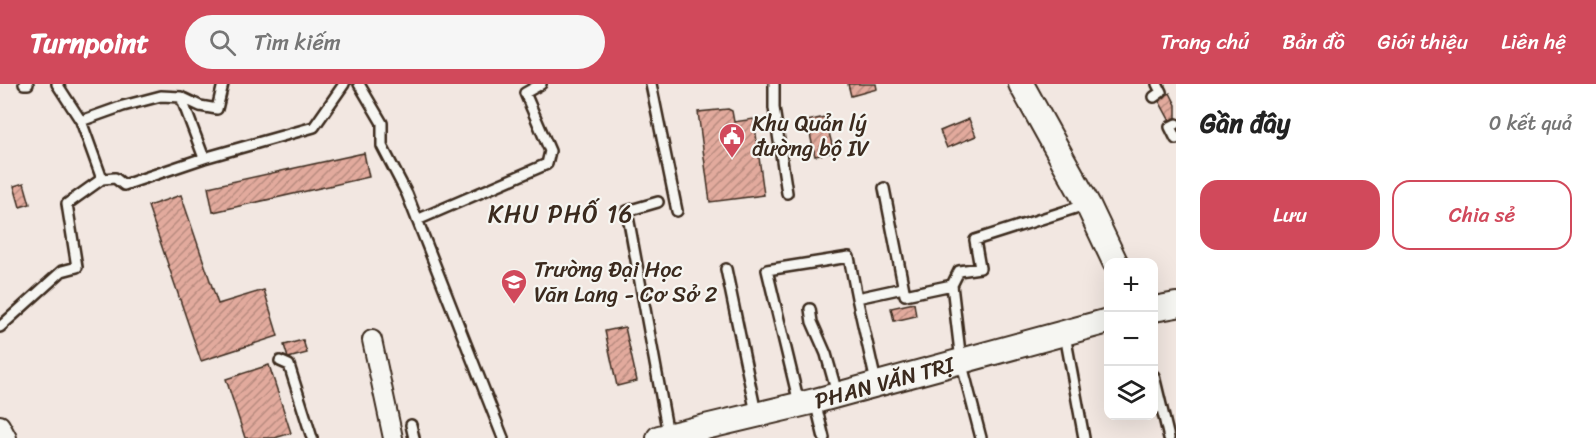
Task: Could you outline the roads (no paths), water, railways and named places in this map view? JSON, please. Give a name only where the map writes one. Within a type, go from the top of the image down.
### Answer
[{"type":"main road","points":[[1021,84],[1088,205],[1112,258]]},
{"type":"main road","points":[[1158,308],[1176,305]]},
{"type":"main road","name":"PHAN VĂN TRỊ","points":[[664,437],[707,432],[756,415],[817,401],[1104,322]]},
{"type":"street","points":[[372,340],[393,438]]},
{"type":"street","points":[[0,425],[7,438]]},
{"type":"lane","points":[[57,84],[81,121],[102,179]]},
{"type":"lane","points":[[81,121],[161,96],[181,97],[217,109],[223,84]]},
{"type":"lane","points":[[0,327],[62,271],[77,267],[67,204],[102,179],[115,178],[124,185],[204,158],[314,127],[344,84]]},
{"type":"lane","points":[[359,84],[382,123],[382,146],[407,194],[502,438]]},
{"type":"lane","points":[[417,220],[547,164],[550,151],[525,93],[541,84]]},
{"type":"lane","points":[[651,84],[677,211]]},
{"type":"lane","points":[[774,84],[774,108],[787,193]]},
{"type":"lane","points":[[1154,97],[1161,92],[1157,84]]},
{"type":"lane","points":[[181,97],[204,158]]},
{"type":"lane","points":[[1176,124],[1170,128],[1176,139]]},
{"type":"lane","points":[[884,188],[905,295],[952,285]]},
{"type":"lane","points":[[658,202],[627,211],[664,437]]},
{"type":"lane","points":[[981,438],[961,361],[952,285],[959,271],[980,268],[975,240],[1088,205]]},
{"type":"lane","points":[[824,438],[817,401],[767,270],[849,257],[876,385]]},
{"type":"lane","points":[[726,269],[756,415]]},
{"type":"lane","points":[[858,298],[903,288]]},
{"type":"lane","points":[[810,309],[812,322],[826,354],[817,401]]},
{"type":"lane","points":[[1065,333],[1084,438]]},
{"type":"lane","points":[[280,362],[289,365],[312,438]]},
{"type":"lane","points":[[1158,393],[1169,438]]},
{"type":"lane","points":[[411,425],[414,438]]},
{"type":"place","name":"Khu Quản lý đường bộ IV","points":[[732,159]]},
{"type":"place","name":"Trường Đại Học Văn Lang - Cơ Sở 2","points":[[514,305]]},
{"type":"district","name":"KHU PHỐ 16","points":[[561,214]]}]
